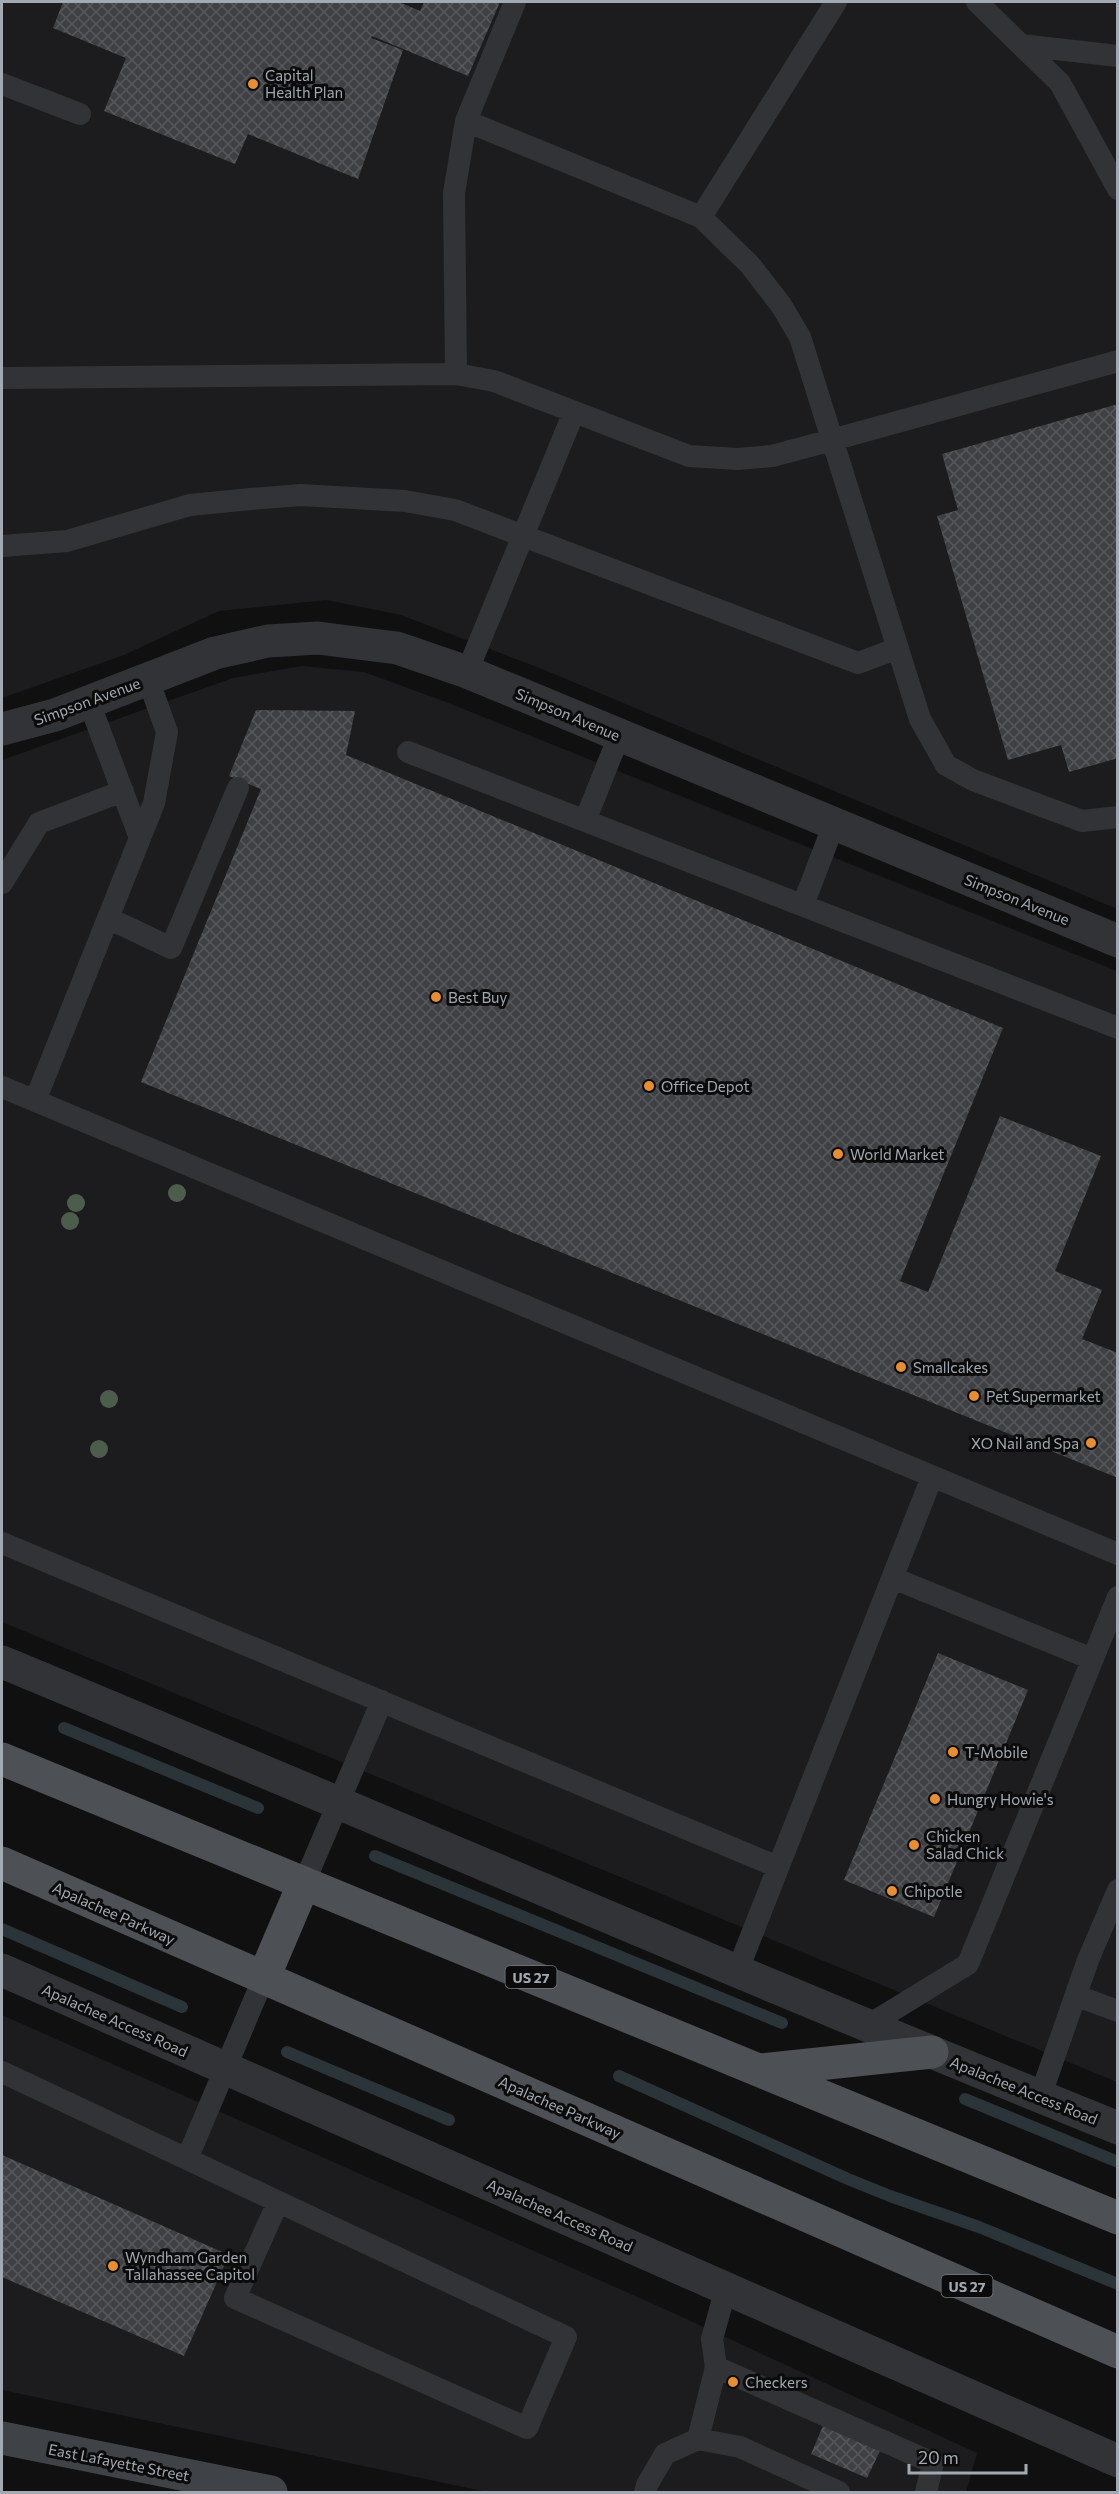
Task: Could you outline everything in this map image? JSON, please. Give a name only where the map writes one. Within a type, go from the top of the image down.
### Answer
[{"type":"main road","name":"US 27","points":[[2,1759],[1118,2218]]},
{"type":"main road","name":"Apalachee Parkway","points":[[2,1863],[1118,2352]]},
{"type":"main road","points":[[264,1977],[304,1883]]},
{"type":"main road","points":[[758,2070],[932,2052]]},
{"type":"main road","points":[[1035,2316],[1118,2376]]},
{"type":"street","name":"Simpson Avenue","points":[[2,729],[55,715],[225,650],[268,640],[318,638],[397,648],[467,672],[1118,941]]},
{"type":"street","name":"Apalachee Access Road","points":[[2,1662],[339,1801],[737,1972],[1118,2127]]},
{"type":"street","name":"Apalachee Access Road","points":[[2,1970],[1118,2461]]},
{"type":"street","name":"East Lafayette Street","points":[[2,2438],[271,2493]]},
{"type":"lane","points":[[456,374],[454,193],[466,121],[515,2]]},
{"type":"lane","points":[[701,217],[836,2]]},
{"type":"lane","points":[[977,2],[1060,83],[1118,189]]},
{"type":"lane","points":[[1021,45],[1118,56]]},
{"type":"lane","points":[[2,84],[80,114]]},
{"type":"lane","points":[[466,121],[701,217],[750,265],[781,305],[800,337],[920,719],[946,765],[973,780],[1082,821],[1118,817]]},
{"type":"lane","points":[[2,378],[456,374],[494,381],[689,456],[738,459],[772,456],[1118,361]]},
{"type":"lane","points":[[467,672],[574,412]]},
{"type":"lane","points":[[2,546],[68,541],[190,505],[301,495],[405,501],[455,510],[858,663],[898,648]]},
{"type":"lane","points":[[35,1101],[154,802],[167,732],[148,679]]},
{"type":"lane","points":[[89,702],[140,838]]},
{"type":"lane","points":[[585,821],[619,736]]},
{"type":"lane","points":[[408,752],[1118,1028]]},
{"type":"lane","points":[[108,918],[171,948],[238,788]]},
{"type":"lane","points":[[2,883],[39,823],[123,792]]},
{"type":"lane","points":[[803,905],[834,824]]},
{"type":"lane","points":[[2,1087],[1118,1554]]},
{"type":"lane","points":[[737,1972],[932,1477]]},
{"type":"lane","points":[[2,1543],[778,1867]]},
{"type":"lane","points":[[893,1578],[1092,1659]]},
{"type":"lane","points":[[867,2026],[968,1964],[1118,1597]]},
{"type":"lane","points":[[304,1883],[382,1701]]},
{"type":"lane","points":[[1040,2097],[1088,1960],[1118,1890]]},
{"type":"lane","points":[[187,2159],[264,1977]]},
{"type":"lane","points":[[1077,1996],[1118,2011]]},
{"type":"lane","points":[[2,2072],[566,2337],[527,2428],[235,2298],[278,2202]]},
{"type":"lane","points":[[698,2439],[716,2367],[712,2339],[726,2288]]},
{"type":"lane","points":[[716,2367],[933,2463],[926,2493]]},
{"type":"lane","points":[[645,2493],[647,2485],[665,2454],[698,2439],[740,2447],[839,2493]]},
{"type":"shaded area","points":[[2,2],[1117,2],[1117,909],[542,669],[401,615],[326,600],[219,611],[124,655],[2,698]]},
{"type":"shaded area","points":[[302,666],[364,672],[446,702],[1117,971],[1117,2082],[2,1622],[2,760],[233,678]]},
{"type":"shaded area","points":[[2,2015],[669,2311],[977,2453],[966,2492],[487,2492],[2,2390]]},
{"type":"building","name":"Capital Health Plan","points":[[63,2],[399,2],[420,11],[424,2],[500,2],[468,76],[372,36],[371,38],[403,50],[358,179],[248,134],[235,164],[104,111],[126,58],[53,28]]},
{"type":"building","points":[[1118,404],[1118,758],[1069,772],[1061,745],[1008,760],[937,516],[958,510],[942,454]]},
{"type":"building","points":[[256,710],[355,711],[346,755],[1003,1028],[900,1281],[928,1292],[1000,1116],[1101,1156],[1055,1271],[1102,1290],[1082,1339],[1118,1353],[1118,1478],[141,1082],[261,789],[229,776]]},
{"type":"building","points":[[938,1653],[1028,1690],[934,1917],[844,1880]]},
{"type":"building","name":"Wyndham Garden Tallahassee Capitol","points":[[2,2155],[229,2255],[184,2356],[2,2277]]},
{"type":"building","points":[[823,2426],[880,2451],[867,2478],[811,2454]]},
{"type":"waterway","points":[[64,1728],[258,1808]]},
{"type":"waterway","points":[[375,1856],[782,2023]]},
{"type":"waterway","points":[[2,1929],[182,2007]]},
{"type":"waterway","points":[[287,2052],[449,2120]]},
{"type":"waterway","points":[[619,2076],[848,2179],[979,2227],[1118,2284]]},
{"type":"waterway","points":[[965,2099],[1118,2162]]},
{"type":"place","name":"Capital Health Plan","points":[[253,84]]},
{"type":"place","name":"Best Buy","points":[[436,997]]},
{"type":"place","name":"Office Depot","points":[[649,1086]]},
{"type":"place","name":"World Market","points":[[838,1154]]},
{"type":"place","name":"Smallcakes","points":[[901,1367]]},
{"type":"place","name":"Pet Supermarket","points":[[974,1396]]},
{"type":"place","name":"XO Nail and Spa","points":[[1091,1443]]},
{"type":"place","name":"T-Mobile","points":[[953,1752]]},
{"type":"place","name":"Hungry Howie's","points":[[935,1799]]},
{"type":"place","name":"Chicken Salad Chick","points":[[914,1845]]},
{"type":"place","name":"Chipotle","points":[[892,1891]]},
{"type":"place","name":"Wyndham Garden Tallahassee Capitol","points":[[113,2266]]},
{"type":"place","name":"Checkers","points":[[733,2382]]}]
